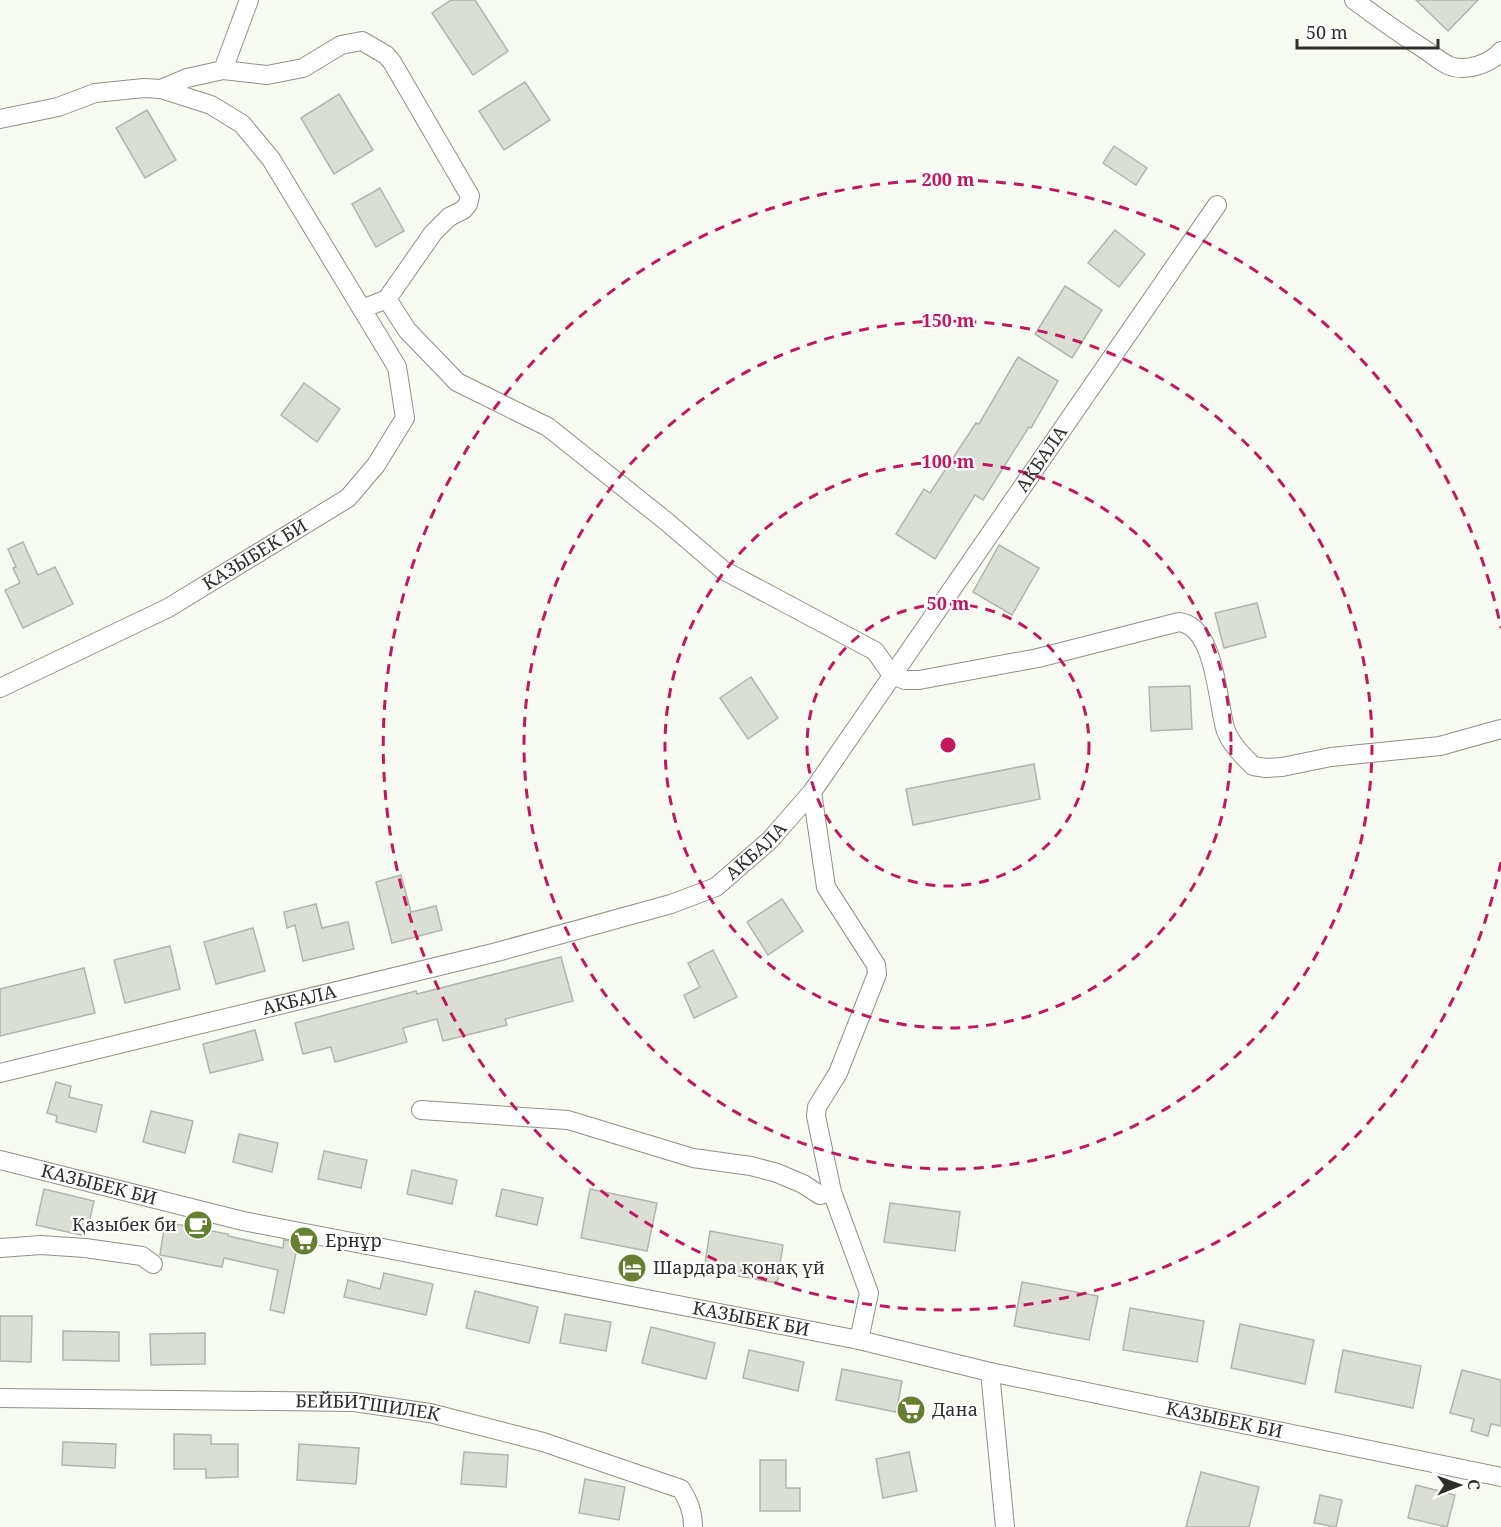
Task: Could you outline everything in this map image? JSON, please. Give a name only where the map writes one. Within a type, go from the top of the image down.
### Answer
[{"type":"street","points":[[223,70],[249,0]]},
{"type":"street","points":[[1354,0],[1391,28],[1449,66],[1461,68],[1473,66],[1494,58],[1501,51]]},
{"type":"street","points":[[0,119],[58,106],[95,93],[144,88],[161,89],[187,78],[223,70],[267,75],[303,68],[341,45],[362,41],[386,55],[392,62],[470,196],[463,210],[450,217],[434,233],[387,298],[362,309]]},
{"type":"street","name":"КАЗЫБЕК БИ","points":[[0,688],[168,608],[348,498],[376,465],[405,418],[398,367],[271,159],[242,124],[211,105],[161,89]]},
{"type":"street","name":"АКБАЛА","points":[[0,1073],[486,955],[671,904],[716,887],[770,840],[812,792],[1217,205]]},
{"type":"street","points":[[387,298],[407,330],[457,382],[548,427],[723,570],[875,651],[892,675],[905,680],[919,680],[1038,658],[1179,622],[1193,626],[1202,639],[1215,672],[1226,730],[1253,766],[1282,767],[1331,757],[1440,746],[1501,729]]},
{"type":"street","points":[[812,792],[826,887],[876,965],[877,974],[838,1073],[817,1107],[816,1116],[832,1192],[869,1293],[859,1340]]},
{"type":"street","points":[[421,1110],[568,1120],[693,1158],[751,1166],[777,1173],[803,1184],[820,1195],[832,1192]]},
{"type":"street","name":"КАЗЫБЕК БИ","points":[[0,1160],[243,1221],[859,1340],[990,1372],[1501,1477]]},
{"type":"street","points":[[0,1248],[41,1245],[85,1248],[142,1256],[153,1264]]},
{"type":"street","points":[[990,1372],[1005,1527]]},
{"type":"street","name":"БЕЙБИТШИЛЕК","points":[[0,1398],[354,1402],[430,1413],[543,1442],[681,1489],[693,1515],[693,1527]]},
{"type":"building","points":[[451,0],[475,0],[508,51],[473,75],[432,13]]},
{"type":"building","points":[[1416,0],[1478,0],[1448,31]]},
{"type":"building","points":[[525,82],[550,120],[504,150],[479,111]]},
{"type":"building","points":[[339,94],[373,150],[334,174],[301,118]]},
{"type":"building","points":[[147,110],[176,160],[145,178],[116,128]]},
{"type":"building","points":[[1114,146],[1147,168],[1136,185],[1103,163]]},
{"type":"building","points":[[380,188],[404,231],[376,247],[352,204]]},
{"type":"building","points":[[1115,230],[1145,254],[1119,287],[1088,263]]},
{"type":"building","points":[[1065,286],[1102,310],[1072,358],[1035,334]]},
{"type":"building","points":[[1018,357],[1058,381],[1031,428],[1029,427],[983,500],[975,495],[935,559],[896,534],[924,489],[930,493],[976,423],[979,424]]},
{"type":"building","points":[[304,383],[340,409],[317,442],[281,415]]},
{"type":"building","points":[[23,542],[38,575],[55,567],[73,604],[23,628],[5,590],[20,583],[8,549]]},
{"type":"building","points":[[999,545],[1039,568],[1012,615],[973,592]]},
{"type":"building","points":[[1257,603],[1266,637],[1224,648],[1215,613]]},
{"type":"building","points":[[751,677],[778,718],[748,739],[720,698]]},
{"type":"building","points":[[1190,686],[1192,729],[1151,731],[1149,687]]},
{"type":"building","points":[[1034,764],[1040,799],[913,825],[906,789]]},
{"type":"building","points":[[401,875],[411,912],[436,906],[442,930],[392,943],[376,882]]},
{"type":"building","points":[[782,899],[803,931],[768,955],[747,922]]},
{"type":"building","points":[[316,904],[322,928],[348,922],[354,949],[303,961],[295,925],[287,928],[284,912]]},
{"type":"building","points":[[253,928],[265,971],[216,984],[204,942]]},
{"type":"building","points":[[170,946],[180,989],[125,1003],[114,960]]},
{"type":"building","points":[[713,950],[737,997],[694,1018],[684,995],[700,987],[688,963]]},
{"type":"building","points":[[561,957],[573,1001],[505,1019],[507,1025],[443,1041],[437,1019],[403,1028],[407,1042],[335,1062],[331,1047],[303,1054],[295,1023],[416,991],[417,994]]},
{"type":"building","points":[[84,968],[95,1013],[0,1036],[0,989]]},
{"type":"building","points":[[255,1030],[263,1060],[210,1073],[203,1044]]},
{"type":"building","points":[[56,1082],[71,1086],[69,1097],[102,1105],[96,1132],[56,1122],[57,1116],[47,1113]]},
{"type":"building","points":[[151,1111],[193,1121],[185,1153],[143,1142]]},
{"type":"building","points":[[239,1134],[278,1143],[272,1172],[233,1162]]},
{"type":"building","points":[[324,1151],[367,1160],[361,1188],[318,1179]]},
{"type":"building","points":[[412,1170],[457,1180],[452,1204],[407,1194]]},
{"type":"building","points":[[44,1189],[94,1201],[86,1236],[36,1225]]},
{"type":"building","points":[[502,1189],[543,1198],[537,1225],[496,1216]]},
{"type":"building","points":[[590,1189],[657,1203],[647,1251],[581,1238]]},
{"type":"building","points":[[890,1203],[960,1212],[955,1251],[884,1242]]},
{"type":"building","points":[[165,1222],[228,1234],[228,1236],[283,1248],[284,1240],[298,1243],[284,1313],[270,1310],[278,1270],[224,1258],[222,1267],[160,1255]]},
{"type":"building","points":[[710,1231],[783,1245],[777,1283],[704,1270]]},
{"type":"building","points":[[384,1273],[433,1284],[426,1315],[344,1297],[348,1280],[380,1289]]},
{"type":"building","points":[[1022,1282],[1098,1296],[1089,1340],[1014,1326]]},
{"type":"building","points":[[475,1291],[538,1307],[529,1343],[466,1328]]},
{"type":"building","points":[[1130,1308],[1204,1321],[1197,1362],[1123,1350]]},
{"type":"building","points":[[565,1314],[611,1322],[606,1351],[560,1343]]},
{"type":"building","points":[[0,1316],[32,1316],[31,1362],[0,1361]]},
{"type":"building","points":[[1240,1324],[1314,1340],[1305,1384],[1231,1368]]},
{"type":"building","points":[[651,1327],[715,1343],[706,1379],[642,1363]]},
{"type":"building","points":[[63,1331],[119,1332],[119,1361],[63,1360]]},
{"type":"building","points":[[205,1333],[205,1364],[151,1365],[150,1334]]},
{"type":"building","points":[[749,1350],[804,1362],[798,1391],[743,1378]]},
{"type":"building","points":[[1343,1350],[1421,1366],[1413,1408],[1335,1392]]},
{"type":"building","points":[[842,1369],[902,1381],[896,1412],[836,1400]]},
{"type":"building","points":[[1462,1370],[1501,1380],[1501,1426],[1491,1424],[1488,1436],[1471,1431],[1474,1419],[1450,1413]]},
{"type":"building","points":[[174,1434],[211,1435],[211,1444],[238,1444],[238,1477],[206,1478],[206,1469],[174,1469]]},
{"type":"building","points":[[63,1442],[116,1444],[115,1468],[62,1465]]},
{"type":"building","points":[[299,1444],[359,1448],[356,1484],[297,1480]]},
{"type":"building","points":[[464,1452],[508,1455],[506,1487],[461,1484]]},
{"type":"building","points":[[909,1452],[917,1491],[883,1498],[876,1459]]},
{"type":"building","points":[[760,1460],[786,1460],[786,1488],[800,1488],[800,1511],[760,1511]]},
{"type":"building","points":[[1201,1472],[1259,1487],[1249,1527],[1186,1527]]},
{"type":"building","points":[[585,1479],[625,1487],[619,1520],[579,1513]]},
{"type":"building","points":[[1416,1485],[1455,1495],[1447,1527],[1408,1518]]},
{"type":"building","points":[[1320,1495],[1342,1500],[1336,1527],[1314,1523]]},
{"type":"place","name":"Қазыбек би","points":[[198,1225]]},
{"type":"place","name":"Ернұр","points":[[304,1241]]},
{"type":"place","name":"Шардара қонақ үй","points":[[632,1268]]},
{"type":"place","name":"Дана","points":[[911,1410]]}]
